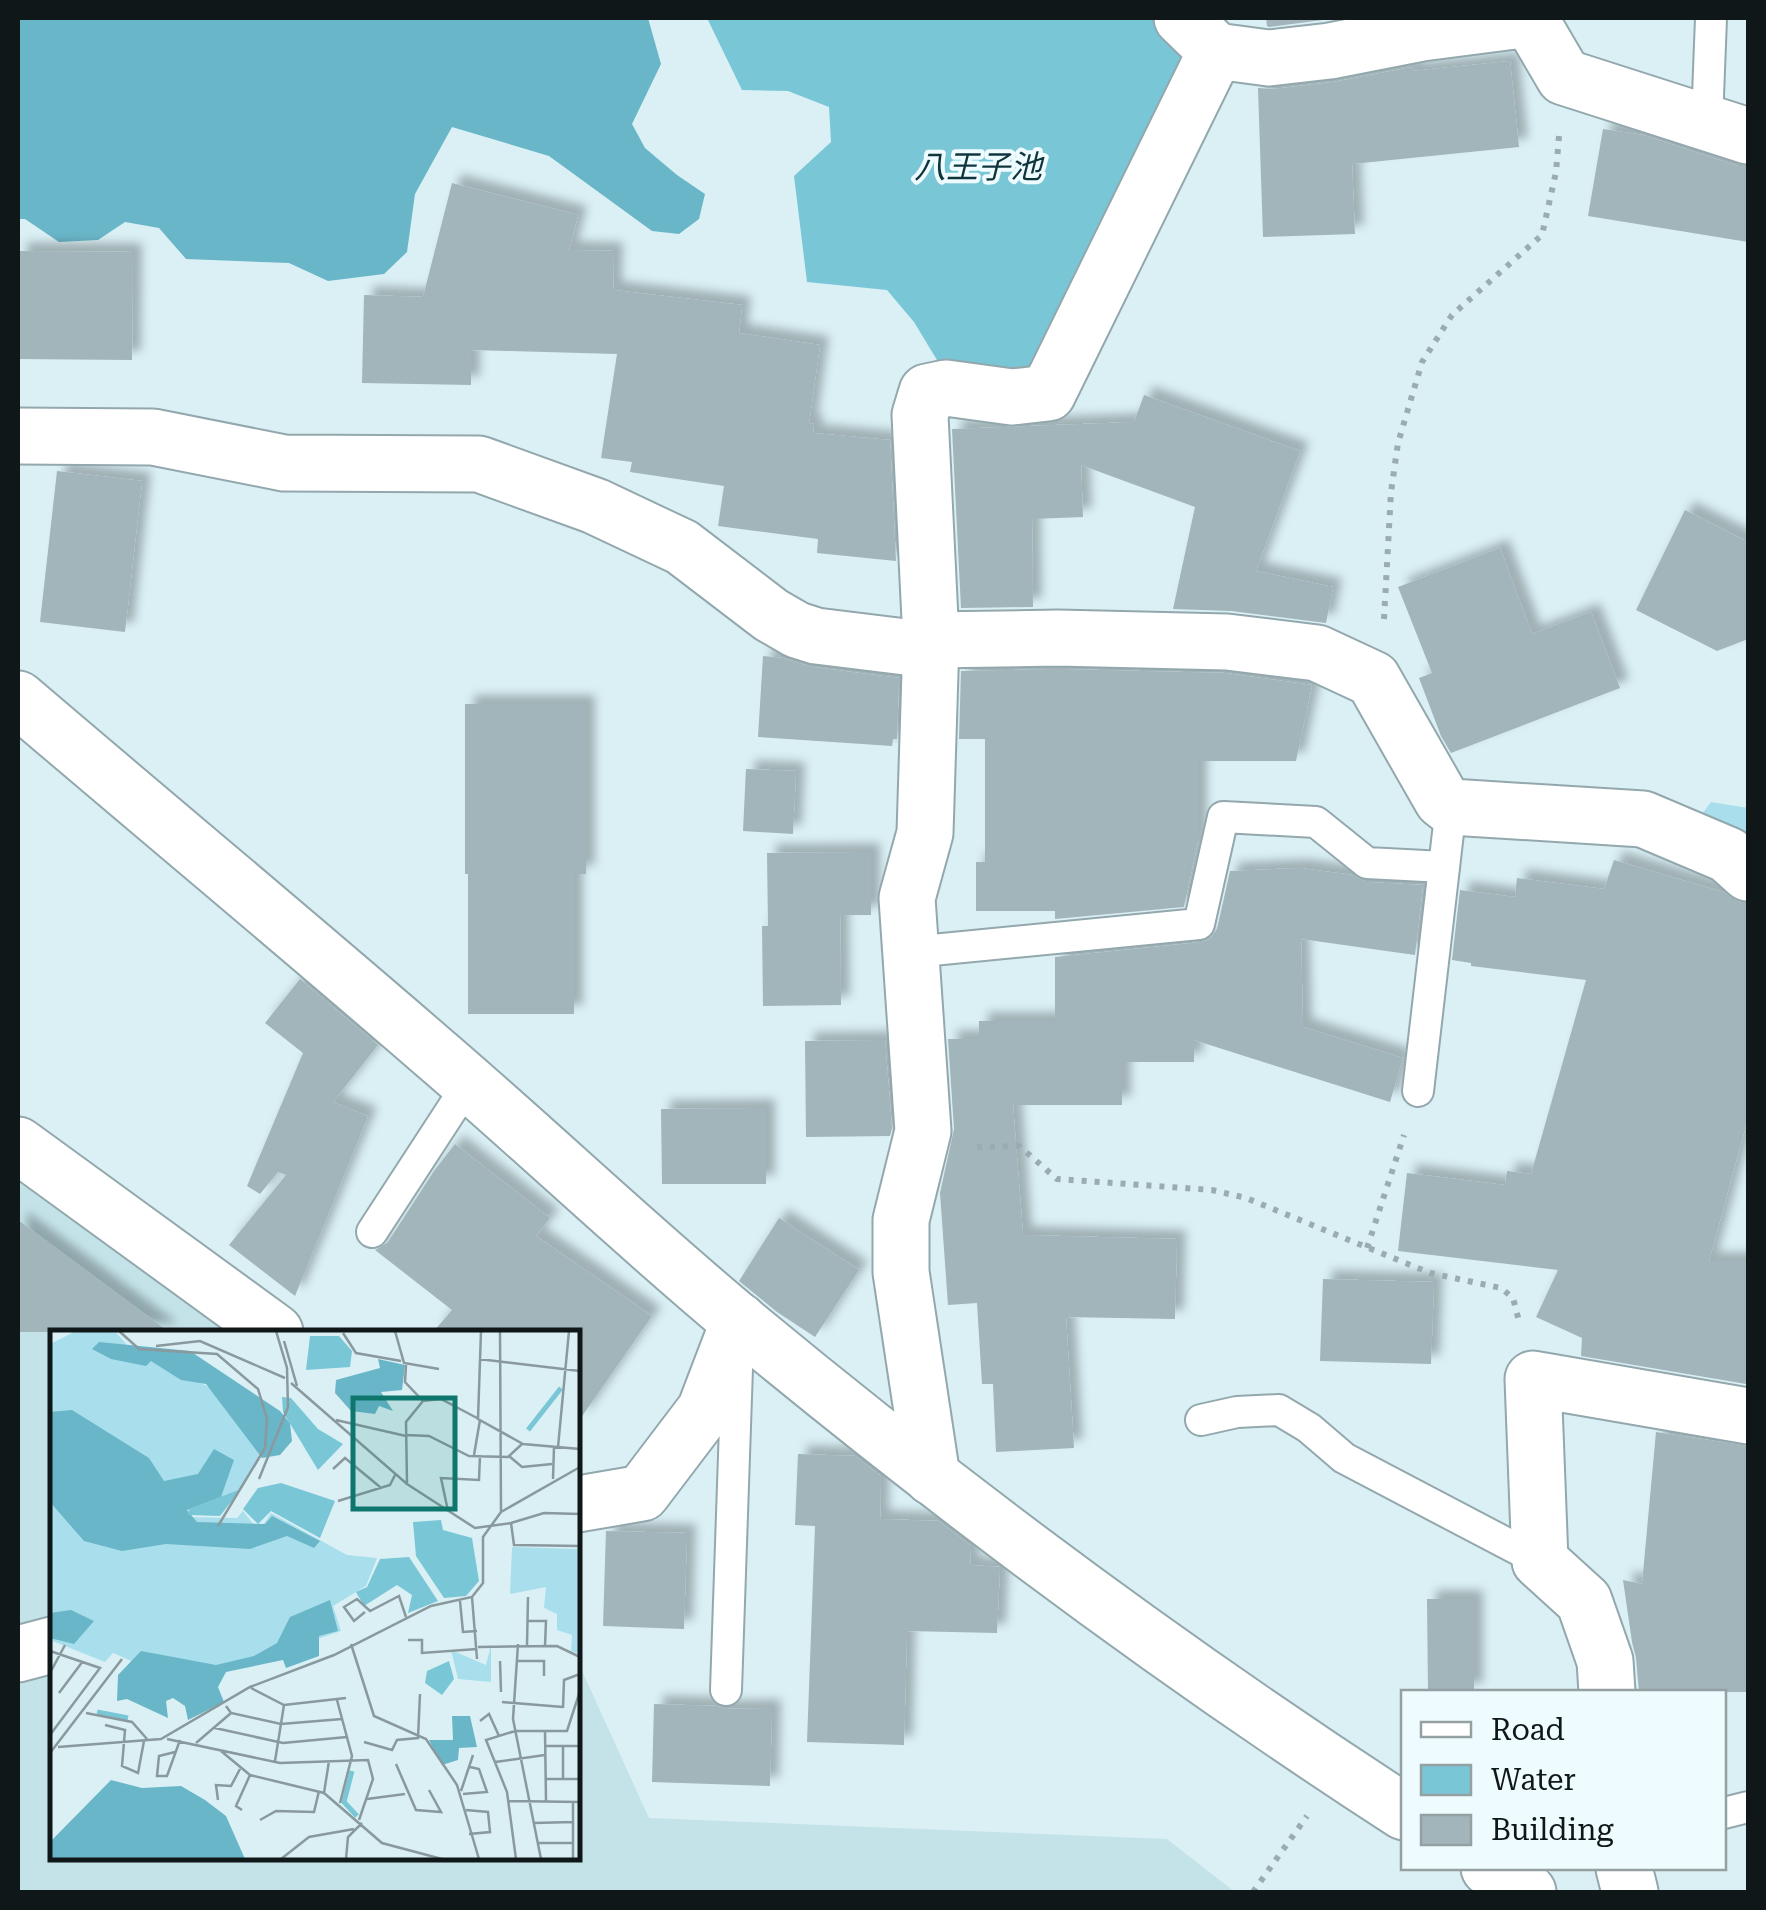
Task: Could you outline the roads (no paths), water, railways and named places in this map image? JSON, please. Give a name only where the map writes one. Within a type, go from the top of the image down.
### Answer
[{"type":"street","points":[[932,1477],[901,1272],[901,1220],[924,1130],[908,898],[925,833],[930,645],[920,415],[927,392],[946,388],[1012,396],[1048,392],[1199,34],[1269,58],[1330,52],[1422,33],[1530,19],[1564,77],[1728,129]]},
{"type":"street","points":[[18,436],[153,437],[284,462],[479,464],[595,506],[682,547],[771,615],[816,636],[930,645],[1058,638],[1227,642],[1317,654],[1373,679],[1442,800],[1451,807],[1643,819],[1728,856],[1748,873]]},
{"type":"street","points":[[18,699],[469,1083],[739,1322],[932,1477],[1057,1571],[1401,1810]]},
{"type":"street","points":[[18,1144],[272,1330]]},
{"type":"street","points":[[580,1504],[642,1493],[705,1410],[739,1322]]},
{"type":"street","points":[[1607,1690],[1605,1662],[1584,1600],[1540,1561],[1533,1379],[1748,1416]]},
{"type":"street","points":[[18,1654],[50,1646]]},
{"type":"street","points":[[1493,1870],[1528,1892]]},
{"type":"lane","points":[[1711,18],[1728,129]]},
{"type":"lane","points":[[1418,1091],[1451,807]]},
{"type":"lane","points":[[912,952],[1199,924],[1223,817],[1316,822],[1367,862],[1444,866]]},
{"type":"lane","points":[[372,1232],[469,1083]]},
{"type":"lane","points":[[726,1690],[739,1322]]},
{"type":"lane","points":[[1201,1420],[1237,1412],[1279,1410],[1309,1428],[1344,1458],[1540,1561]]},
{"type":"water","name":"八王子池","points":[[707,18],[1152,18],[1193,55],[1040,378],[937,360],[914,322],[887,290],[807,282],[794,176],[831,142],[829,107],[788,91],[742,90]]}]
